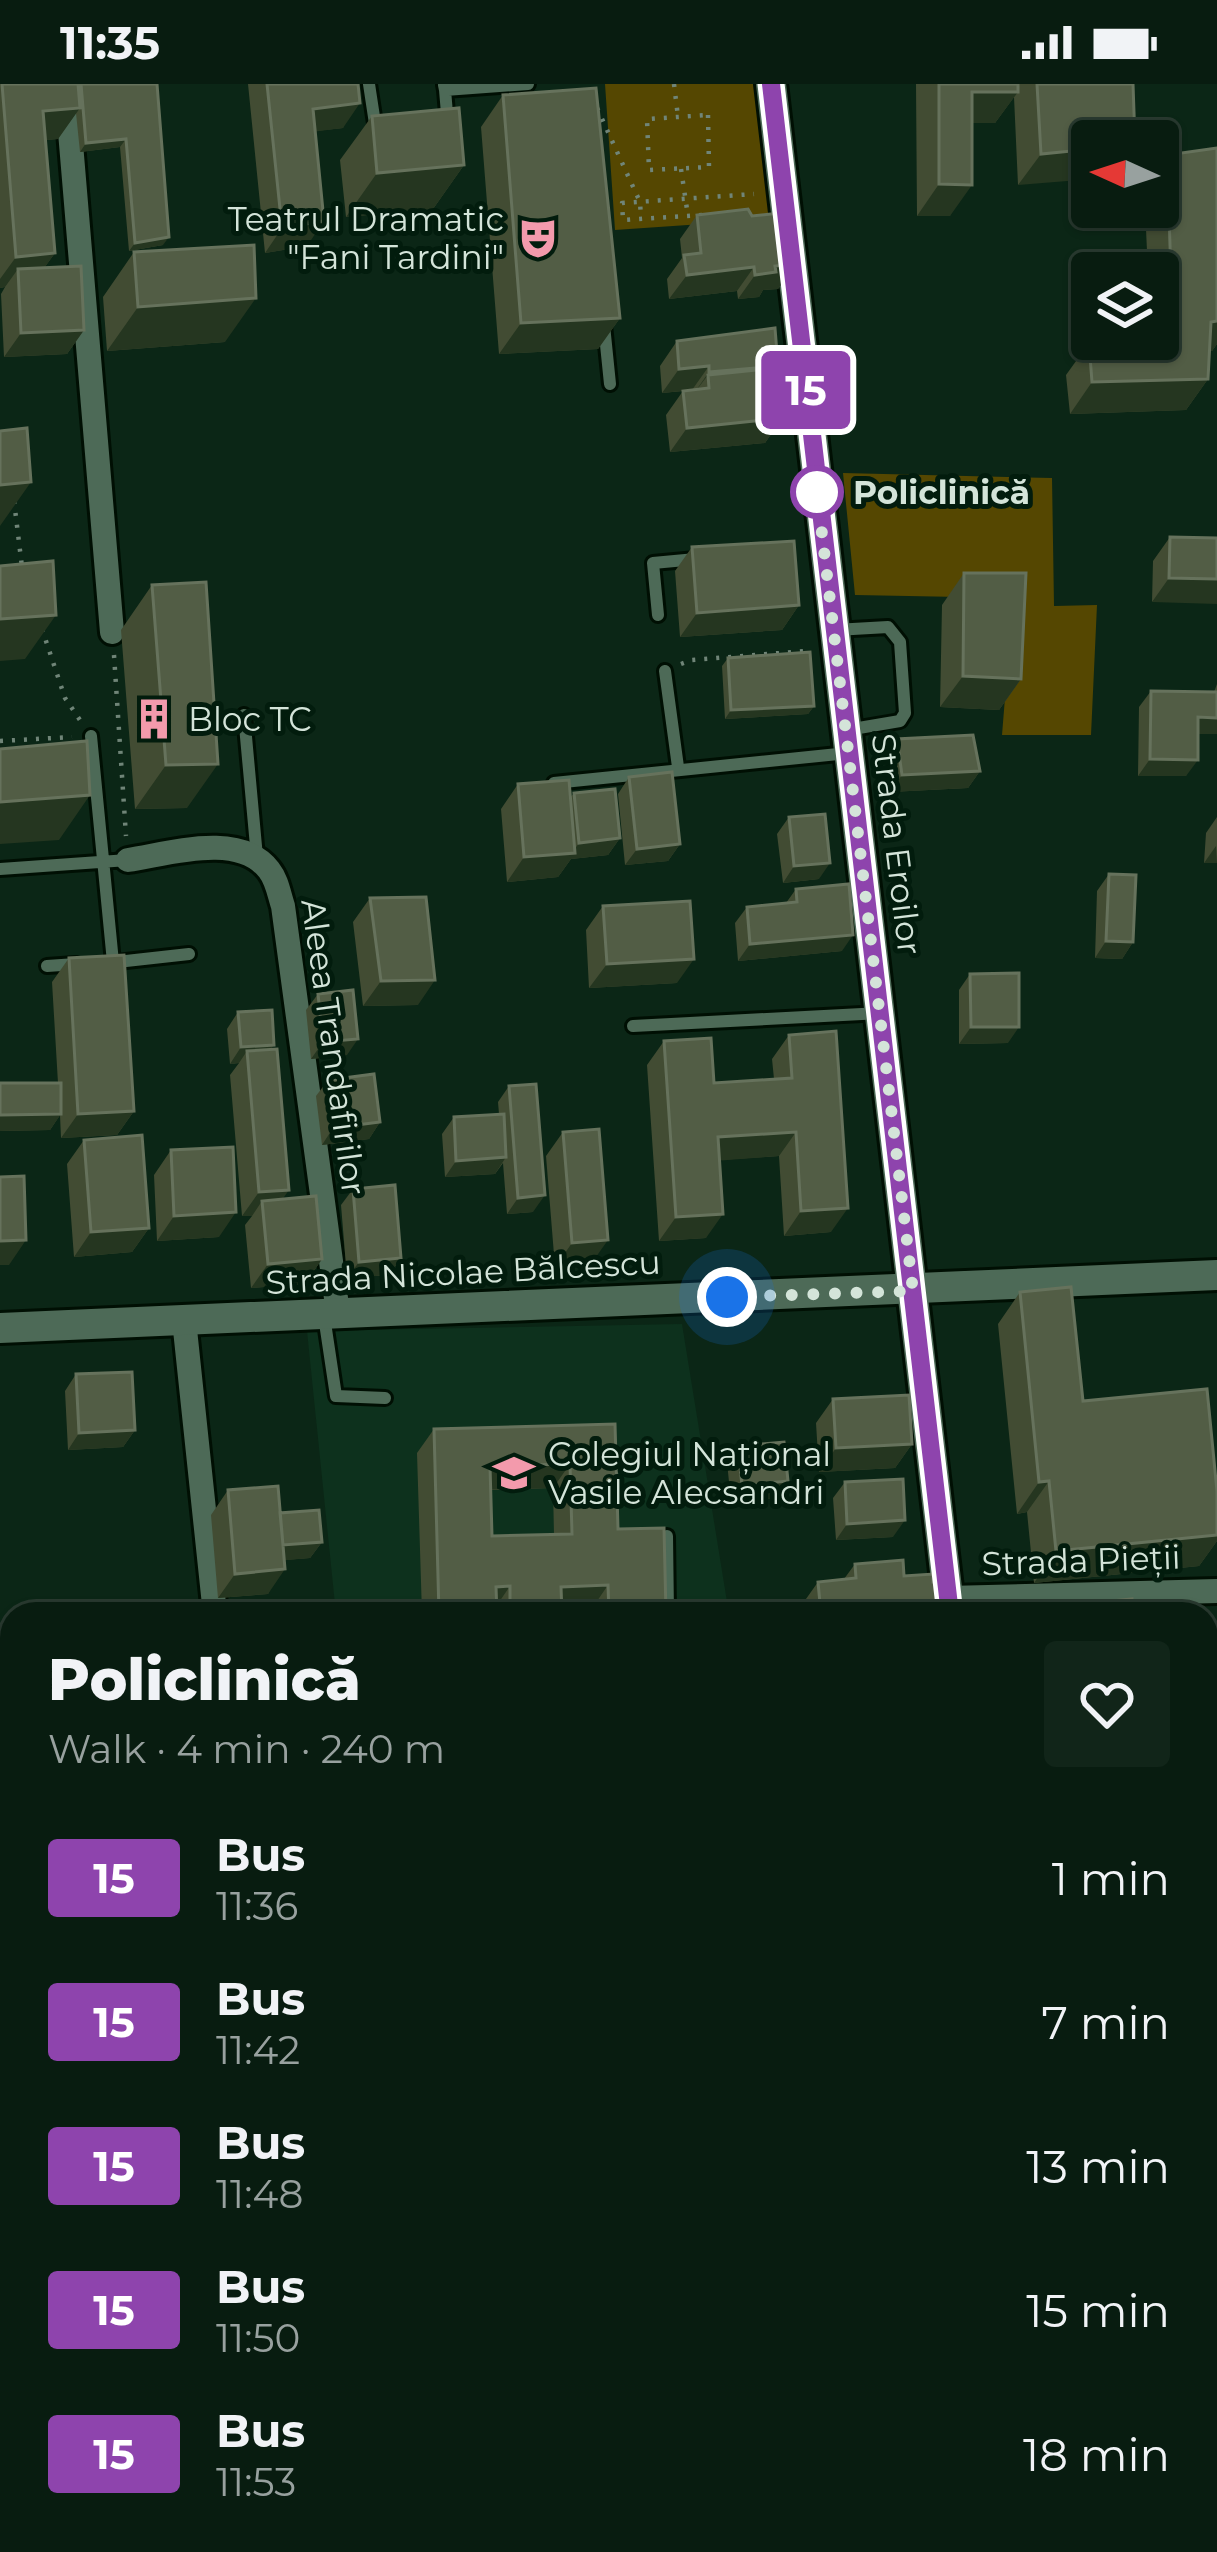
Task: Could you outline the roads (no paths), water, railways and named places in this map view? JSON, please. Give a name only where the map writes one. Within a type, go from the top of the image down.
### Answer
[{"type":"street","points":[[66,84],[112,632]]},
{"type":"street","name":"Strada Eroilor","points":[[771,84],[814,549],[835,640],[949,1602]]},
{"type":"street","points":[[128,860],[230,848],[257,857]]},
{"type":"street","name":"Aleea Trandafirilor","points":[[257,857],[273,874],[283,906],[331,1314]]},
{"type":"street","name":"Strada Nicolae Bălcescu","points":[[0,1328],[1217,1275]]},
{"type":"street","points":[[184,1320],[214,1602]]},
{"type":"street","name":"Strada Pieții","points":[[1020,1602],[1217,1591]]},
{"type":"lane","points":[[369,84],[377,140],[395,137]]},
{"type":"lane","points":[[430,132],[448,130],[445,87],[528,84]]},
{"type":"lane","points":[[603,315],[610,384]]},
{"type":"lane","points":[[658,615],[653,563],[718,557]]},
{"type":"lane","points":[[535,785],[847,741],[900,722],[905,713],[900,642],[888,627],[835,640]]},
{"type":"lane","points":[[665,671],[678,767]]},
{"type":"lane","points":[[244,715],[257,857]]},
{"type":"lane","points":[[91,736],[113,962]]},
{"type":"lane","points":[[0,869],[128,860]]},
{"type":"lane","points":[[47,966],[189,954]]},
{"type":"lane","points":[[633,1026],[882,1013]]},
{"type":"lane","points":[[331,1314],[336,1396],[385,1398]]},
{"type":"lane","points":[[667,1536],[668,1602]]},
{"type":"place","name":"Teatrul Dramatic \"Fani Tardini\"","points":[[538,238]]},
{"type":"place","name":"Policlinică","points":[[817,492]]},
{"type":"place","name":"Bloc TC","points":[[154,719]]},
{"type":"place","name":"Colegiul Național Vasile Alecsandri","points":[[514,1473]]}]
